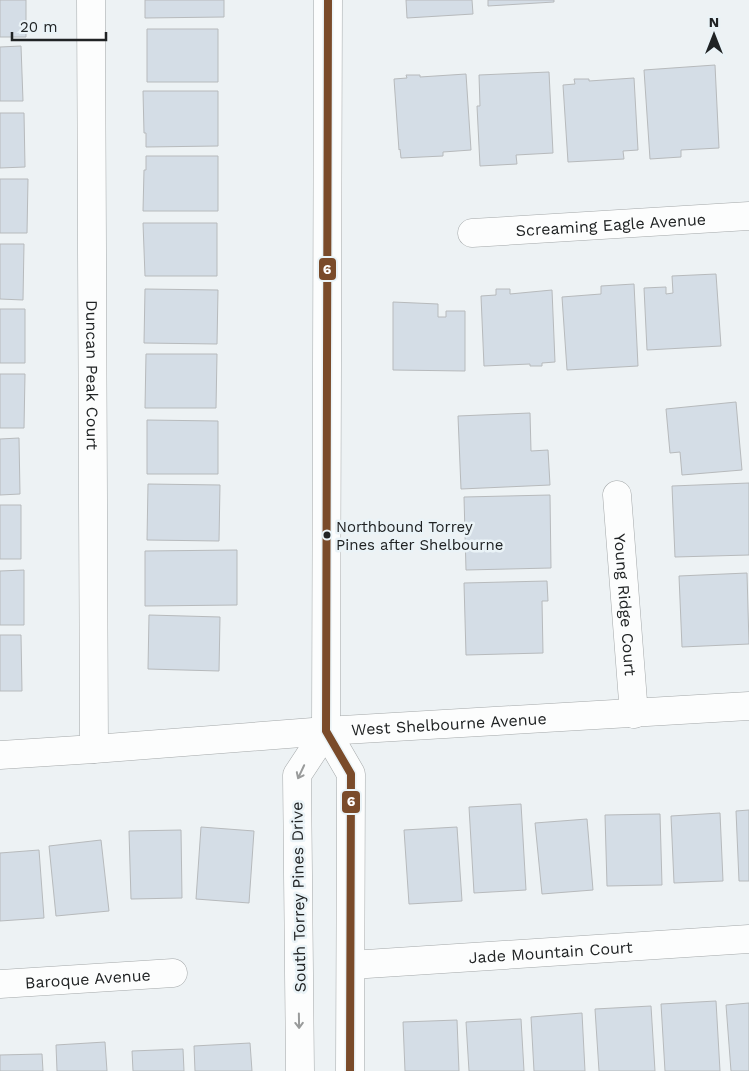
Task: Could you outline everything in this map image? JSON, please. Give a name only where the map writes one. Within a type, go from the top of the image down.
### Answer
[{"type":"street","name":"Duncan Peak Court","points":[[91,0],[94,749]]},
{"type":"street","points":[[328,0],[326,731],[352,774],[350,1071]]},
{"type":"street","name":"Screaming Eagle Avenue","points":[[472,233],[749,216]]},
{"type":"street","name":"Young Ridge Court","points":[[617,495],[634,714]]},
{"type":"street","name":"West Shelbourne Avenue","points":[[0,754],[94,749],[326,731],[749,706]]},
{"type":"street","name":"South Torrey Pines Drive","points":[[300,1071],[297,775],[326,731]]},
{"type":"street","name":"Jade Mountain Court","points":[[351,965],[749,939]]},
{"type":"street","name":"Baroque Avenue","points":[[0,984],[174,973]]},
{"type":"building","points":[[0,0],[26,0],[26,37],[0,37]]},
{"type":"building","points":[[145,0],[224,0],[224,17],[145,18]]},
{"type":"building","points":[[406,0],[472,0],[473,14],[407,18]]},
{"type":"building","points":[[488,0],[554,0],[554,2],[488,6]]},
{"type":"building","points":[[147,29],[218,29],[218,82],[147,82]]},
{"type":"building","points":[[21,46],[23,101],[0,101],[0,47]]},
{"type":"building","points":[[715,65],[719,148],[681,150],[681,157],[650,159],[644,70]]},
{"type":"building","points":[[549,72],[553,153],[516,155],[517,164],[480,166],[477,106],[480,106],[479,75]]},
{"type":"building","points":[[466,74],[471,150],[443,152],[443,156],[401,158],[394,79],[407,78],[406,75],[420,75],[420,77]]},
{"type":"building","points":[[634,78],[638,150],[623,151],[624,159],[568,162],[563,85],[575,84],[574,79],[589,79],[589,81]]},
{"type":"building","points":[[143,91],[218,91],[218,146],[146,147]]},
{"type":"building","points":[[0,113],[24,113],[25,167],[0,168]]},
{"type":"building","points":[[146,156],[218,156],[218,211],[143,211]]},
{"type":"building","points":[[0,179],[28,179],[27,233],[0,233]]},
{"type":"building","points":[[143,223],[217,223],[217,276],[145,276]]},
{"type":"building","points":[[0,244],[24,244],[23,300],[0,299]]},
{"type":"building","points":[[716,274],[721,346],[647,350],[644,288],[666,287],[666,294],[673,293],[672,276]]},
{"type":"building","points":[[634,284],[638,366],[567,370],[562,297],[601,294],[601,286]]},
{"type":"building","points":[[145,289],[218,290],[217,344],[144,343]]},
{"type":"building","points":[[496,289],[510,289],[510,294],[552,290],[555,362],[542,363],[542,366],[530,366],[530,364],[484,366],[481,296],[496,295]]},
{"type":"building","points":[[393,302],[438,304],[438,317],[446,317],[446,311],[465,311],[465,371],[393,370]]},
{"type":"building","points":[[0,309],[25,309],[25,363],[0,363]]},
{"type":"building","points":[[146,354],[217,354],[216,408],[145,408]]},
{"type":"building","points":[[0,374],[25,374],[24,428],[0,428]]},
{"type":"building","points":[[736,402],[742,470],[682,475],[680,452],[670,453],[666,409]]},
{"type":"building","points":[[530,413],[531,451],[548,450],[550,485],[461,489],[458,416]]},
{"type":"building","points":[[147,420],[218,421],[218,474],[147,474]]},
{"type":"building","points":[[19,438],[20,494],[0,495],[0,439]]},
{"type":"building","points":[[749,483],[749,555],[675,557],[672,486]]},
{"type":"building","points":[[148,484],[220,485],[219,541],[147,540]]},
{"type":"building","points":[[550,495],[551,568],[466,570],[464,497]]},
{"type":"building","points":[[0,505],[21,505],[21,559],[0,559]]},
{"type":"building","points":[[237,550],[237,605],[145,606],[145,551]]},
{"type":"building","points":[[24,570],[24,625],[0,625],[0,571]]},
{"type":"building","points":[[747,573],[749,644],[682,647],[679,576]]},
{"type":"building","points":[[547,581],[548,601],[542,601],[543,653],[466,655],[464,583]]},
{"type":"building","points":[[149,615],[220,617],[219,671],[148,669]]},
{"type":"building","points":[[0,635],[21,635],[22,691],[0,691]]},
{"type":"building","points":[[521,804],[526,890],[474,893],[469,807]]},
{"type":"building","points":[[749,810],[749,881],[739,881],[736,811]]},
{"type":"building","points":[[720,813],[723,881],[674,883],[671,816]]},
{"type":"building","points":[[660,814],[662,885],[607,886],[605,815]]},
{"type":"building","points":[[587,819],[593,890],[542,894],[535,823]]},
{"type":"building","points":[[201,827],[254,831],[249,903],[196,899]]},
{"type":"building","points":[[457,827],[462,901],[409,904],[404,830]]},
{"type":"building","points":[[181,830],[182,898],[131,899],[129,831]]},
{"type":"building","points":[[101,840],[109,911],[56,916],[49,846]]},
{"type":"building","points":[[39,850],[44,918],[0,921],[0,853]]},
{"type":"building","points":[[716,1001],[720,1071],[665,1071],[661,1004]]},
{"type":"building","points":[[749,1003],[749,1071],[731,1071],[726,1005]]},
{"type":"building","points":[[651,1006],[655,1071],[599,1071],[595,1009]]},
{"type":"building","points":[[582,1013],[585,1071],[534,1071],[531,1017]]},
{"type":"building","points":[[521,1019],[524,1071],[469,1071],[466,1022]]},
{"type":"building","points":[[457,1020],[459,1071],[405,1071],[403,1022]]},
{"type":"building","points":[[105,1042],[107,1071],[57,1071],[56,1045]]},
{"type":"building","points":[[250,1043],[252,1071],[195,1071],[194,1046]]},
{"type":"building","points":[[183,1049],[184,1071],[133,1071],[132,1051]]},
{"type":"building","points":[[42,1054],[43,1071],[0,1071],[0,1055]]},
{"type":"transit line","name":"6","points":[[328,0],[326,731],[351,774],[350,1071]]},
{"type":"place","name":"Northbound Torrey Pines after Shelbourne","points":[[327,535]]}]
